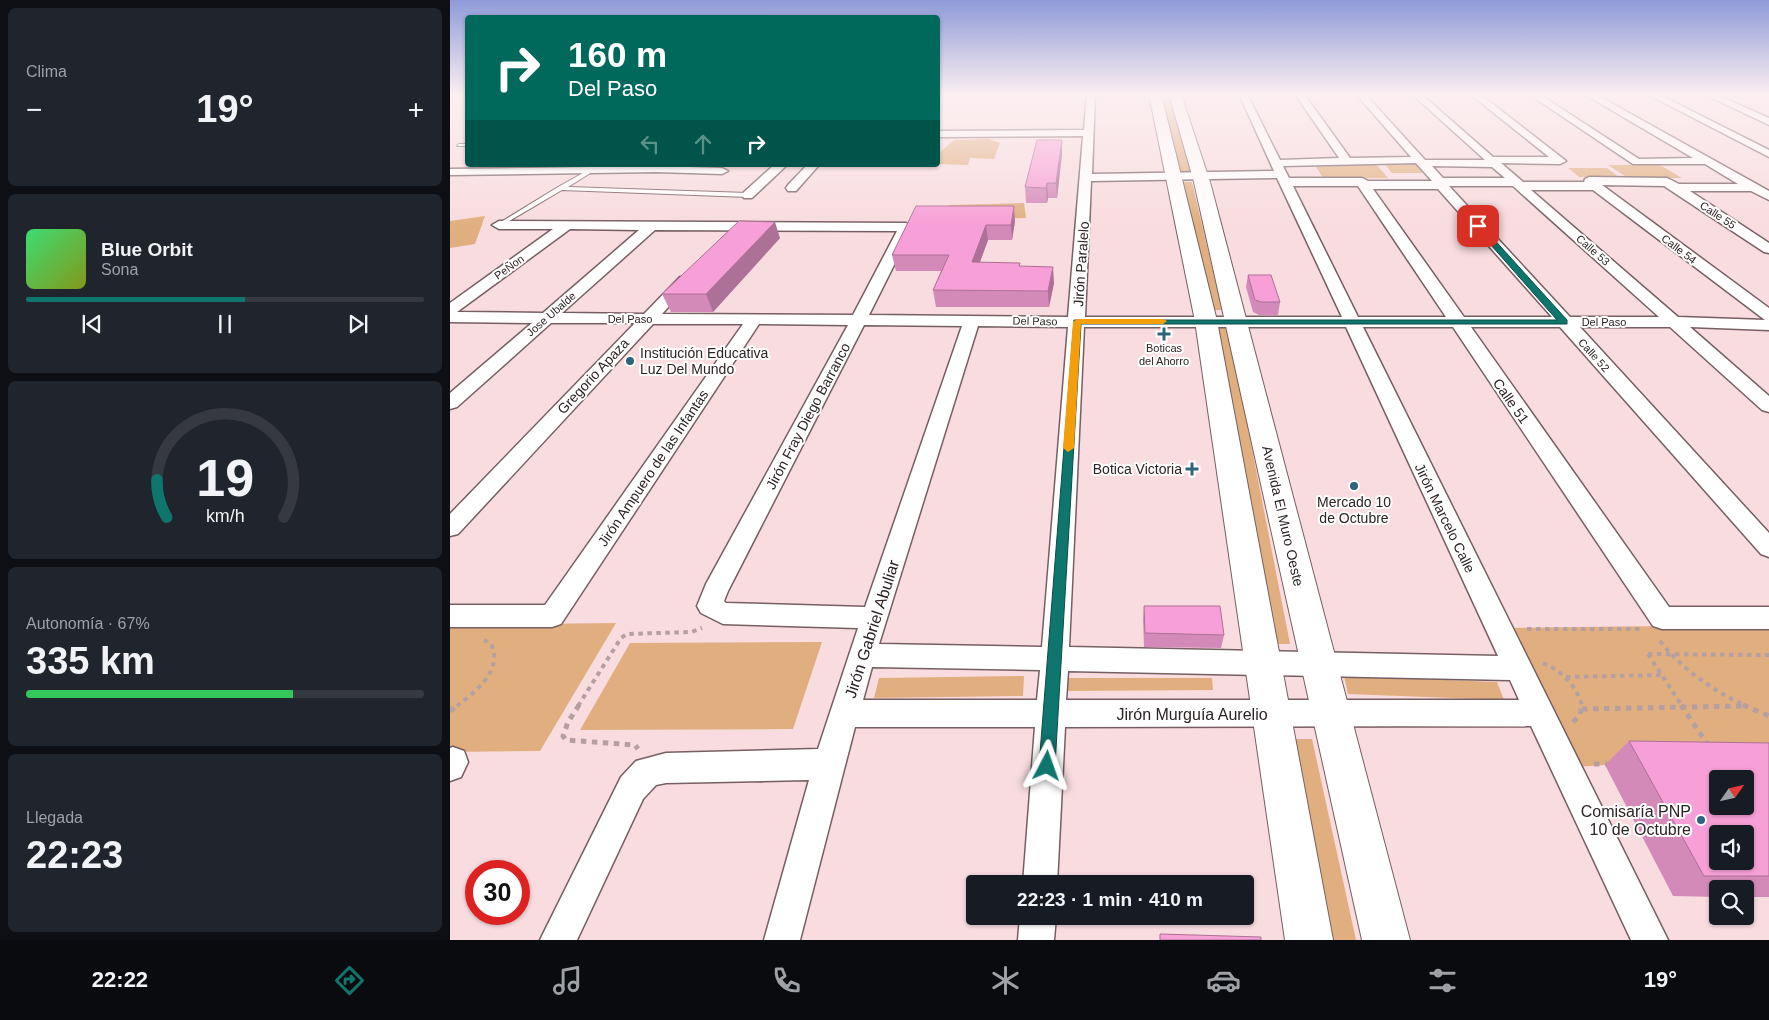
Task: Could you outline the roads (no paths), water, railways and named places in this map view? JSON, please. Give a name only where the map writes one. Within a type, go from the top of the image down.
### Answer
[{"type":"main road","name":"Avenida El Muro Oeste","points":[[1171,138],[1186,177]]},
{"type":"main road","name":"Avenida El Muro Oeste","points":[[1181,138],[1206,321],[1309,940]]},
{"type":"main road","name":"Avenida El Muro Oeste","points":[[1186,177],[1202,182],[1386,940]]},
{"type":"street","name":"Jirón Paralelo","points":[[1041,875],[1053,659],[1087,178],[1088,138]]},
{"type":"street","name":"Jirón Marcelo Calle","points":[[1265,138],[1351,322],[1529,665],[1540,713],[1650,940]]},
{"type":"street","points":[[1330,138],[1346,161]]},
{"type":"street","name":"Calle 52","points":[[1399,138],[1769,548]]},
{"type":"street","name":"Calle 53","points":[[1466,138],[1769,406]]},
{"type":"street","points":[[1087,178],[1186,177],[1282,173],[1346,161],[1560,161],[1530,138]]},
{"type":"street","points":[[1600,138],[1637,162],[1708,162]]},
{"type":"street","points":[[1665,138],[1769,196]]},
{"type":"street","points":[[1737,138],[1769,154]]},
{"type":"street","points":[[450,172],[660,167],[722,171]]},
{"type":"street","points":[[748,195],[779,167]]},
{"type":"street","points":[[792,188],[810,167]]},
{"type":"street","points":[[1282,173],[1363,184],[1592,184],[1754,187]]},
{"type":"street","name":"Calle 51","points":[[1363,184],[1457,322],[1657,627],[1769,618]]},
{"type":"street","name":"Calle 54","points":[[1592,184],[1769,316]]},
{"type":"street","name":"Calle 55","points":[[1671,185],[1769,248]]},
{"type":"street","name":"PeÑon","points":[[450,310],[567,224]]},
{"type":"street","points":[[499,225],[738,226]]},
{"type":"street","name":"Jose Ubalde","points":[[450,403],[652,226]]},
{"type":"street","points":[[718,246],[738,226]]},
{"type":"street","name":"Jirón Fray Diego Barranco","points":[[738,226],[906,227],[715,590],[717,610],[874,618]]},
{"type":"street","name":"Gregorio Apaza","points":[[450,528],[698,266]]},
{"type":"street","name":"Del Paso","points":[[450,317],[1077,322],[1676,322],[1769,325]]},
{"type":"street","name":"Jirón Ampuero de las Infantas","points":[[450,616],[552,616],[754,320]]},
{"type":"street","name":"Jirón Gabriel Abuliar","points":[[782,940],[829,764],[862,655],[972,320]]},
{"type":"street","points":[[862,655],[1318,664],[1529,665]]},
{"type":"street","name":"Jirón Murguía Aurelio","points":[[845,714],[1540,713]]},
{"type":"street","points":[[558,940],[632,788],[647,772],[666,768],[829,764]]},
{"type":"street","points":[[1036,940],[1037,925]]},
{"type":"lane","points":[[459,146],[465,145]]},
{"type":"lane","points":[[499,225],[590,170]]},
{"type":"lane","points":[[560,188],[748,195]]},
{"type":"place","name":"Boticas del Ahorro","points":[[1164,334]]},
{"type":"place","name":"Institución Educativa Luz Del Mundo","points":[[630,361]]},
{"type":"place","name":"Botica Victoria","points":[[1192,469]]},
{"type":"place","name":"Mercado 10 de Octubre","points":[[1354,486]]},
{"type":"place","name":"Comisaría PNP 10 de Octubre","points":[[1701,820]]}]
